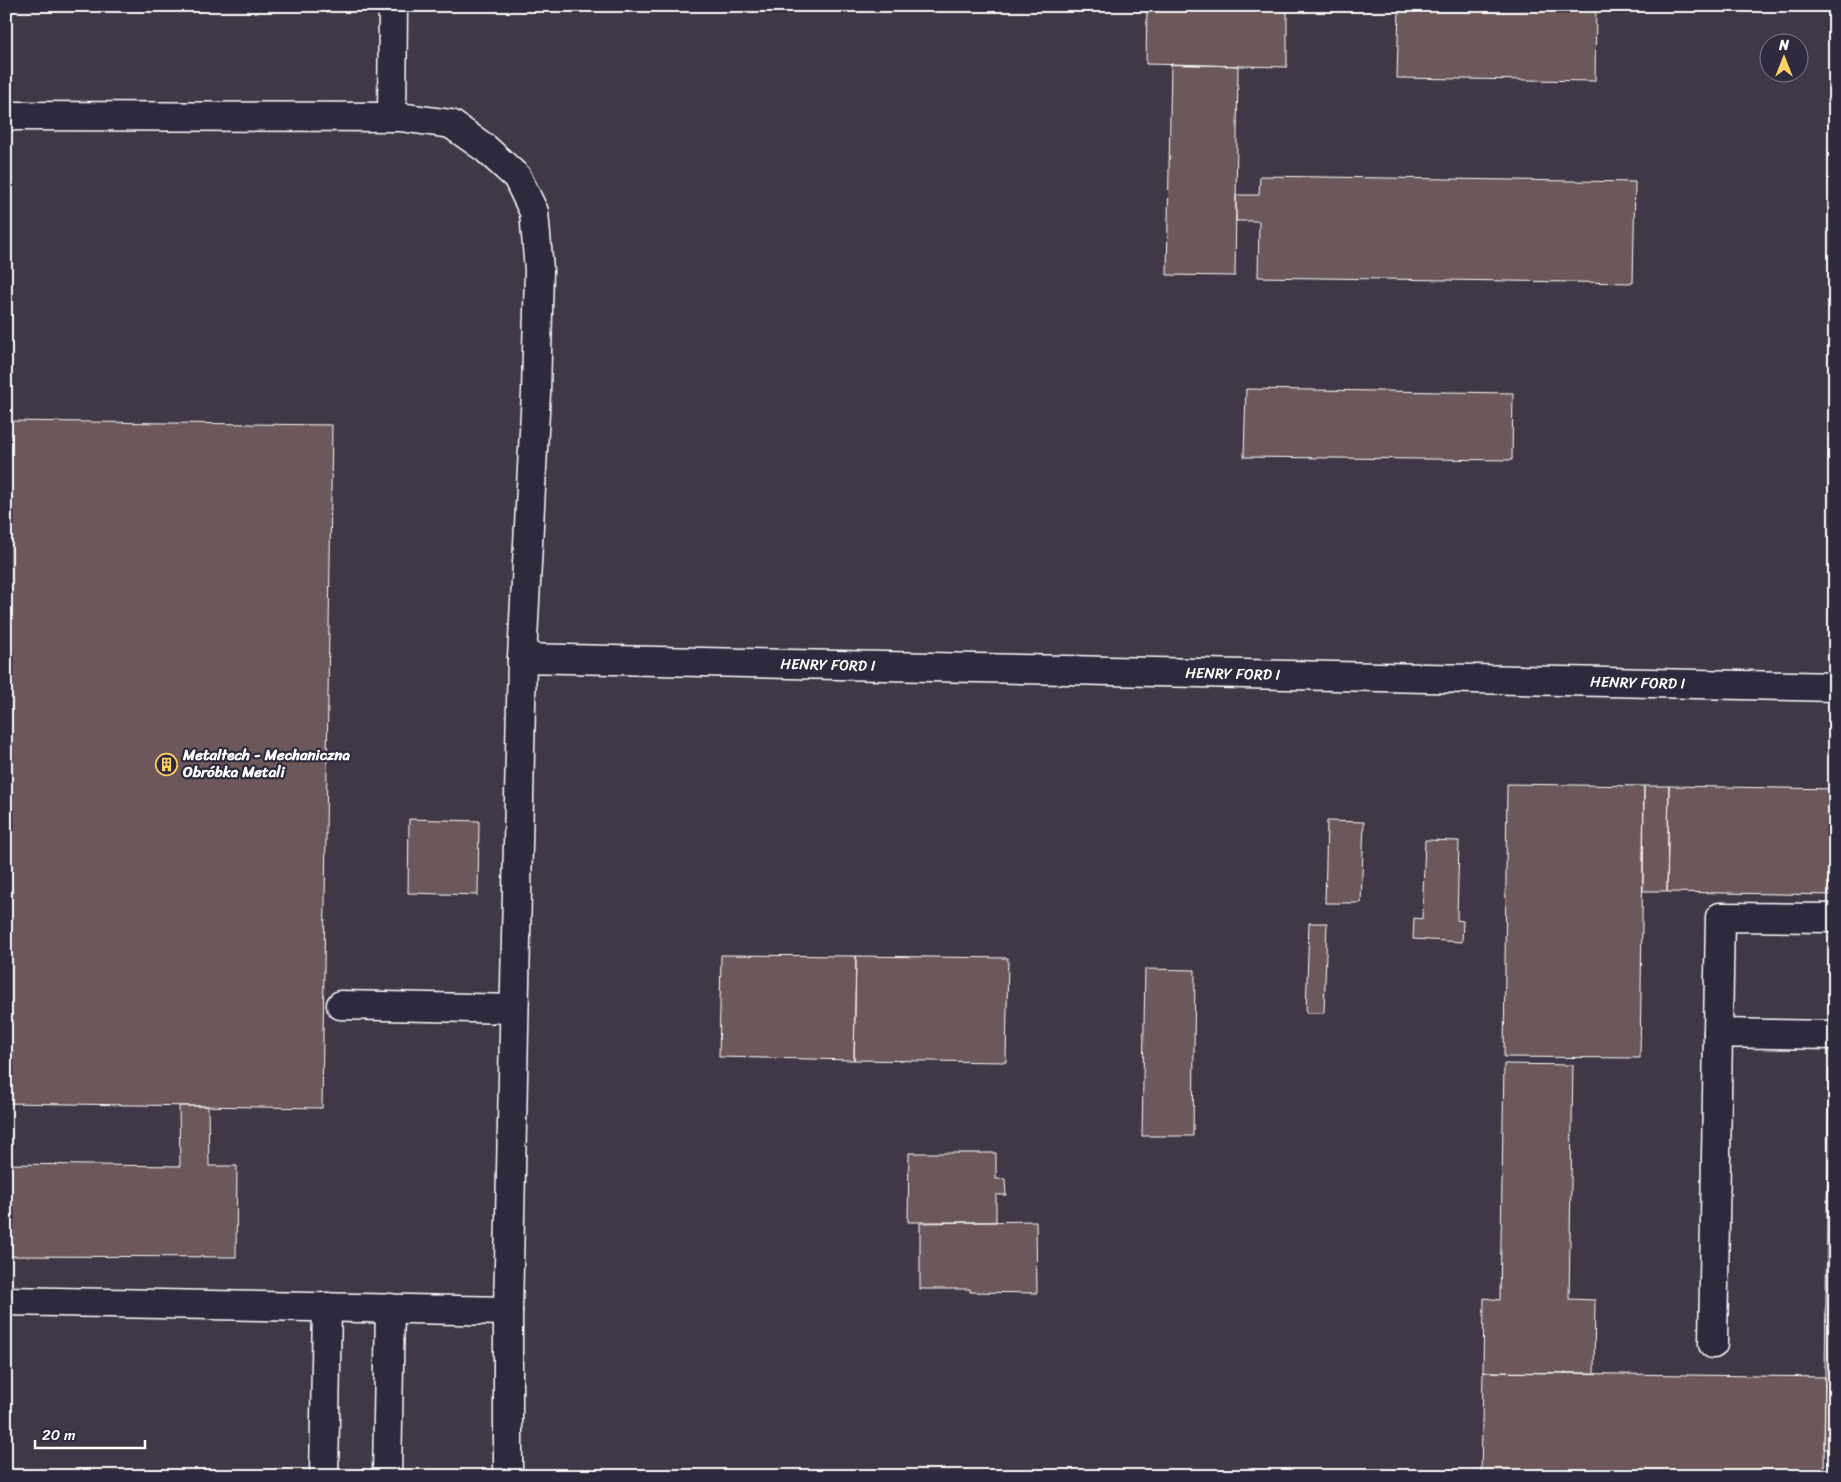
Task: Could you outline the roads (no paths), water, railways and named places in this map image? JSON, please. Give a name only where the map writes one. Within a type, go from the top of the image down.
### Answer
[{"type":"street","points":[[392,117],[393,6]]},
{"type":"street","points":[[6,116],[392,117],[451,124],[485,148],[517,177],[534,212],[539,270],[522,658],[508,1311],[508,1476]]},
{"type":"street","name":"HENRY FORD I","points":[[522,658],[1835,687]]},
{"type":"street","points":[[1713,1344],[1720,917],[1835,918]]},
{"type":"street","points":[[341,1005],[514,1009]]},
{"type":"street","points":[[1718,1034],[1835,1035]]},
{"type":"street","points":[[6,1301],[508,1311]]},
{"type":"street","points":[[324,1476],[327,1307]]},
{"type":"street","points":[[387,1476],[390,1308]]},
{"type":"place","name":"Metaltech - Mechaniczna Obróbka Metali","points":[[167,764]]}]
